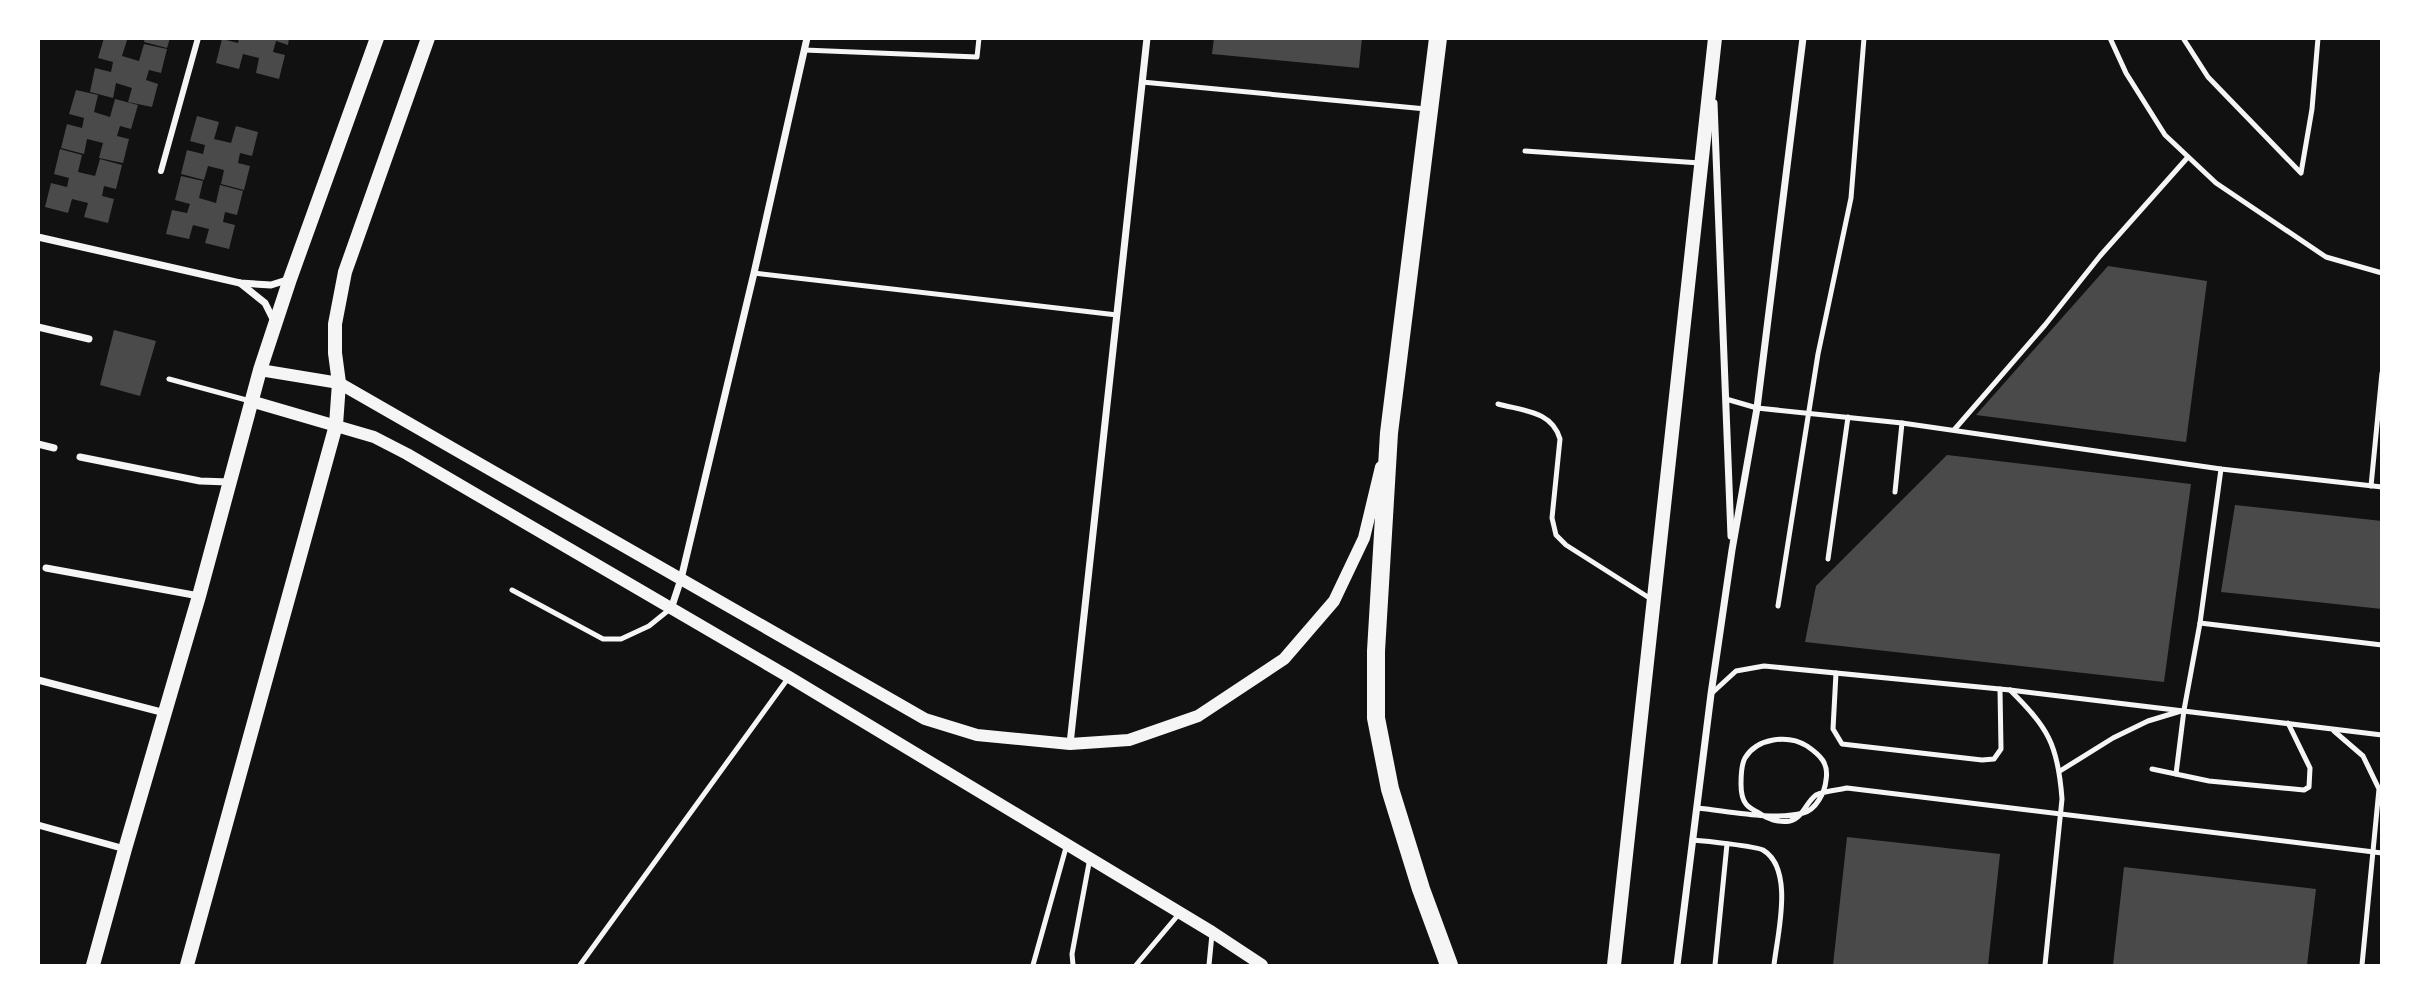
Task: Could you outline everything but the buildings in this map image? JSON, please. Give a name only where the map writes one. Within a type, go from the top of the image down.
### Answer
[{"type":"main road","points":[[93,965],[199,596],[260,370],[377,38]]},
{"type":"main road","points":[[187,965],[336,425],[339,383],[335,324],[345,272],[428,38]]},
{"type":"main road","points":[[1438,38],[1389,433],[1376,651],[1376,718],[1390,789],[1449,965]]},
{"type":"main road","points":[[1614,965],[1715,38]]},
{"type":"street","points":[[161,171],[198,38]]},
{"type":"street","points":[[671,609],[681,579],[754,273],[807,38]]},
{"type":"street","points":[[1070,744],[1147,38]]},
{"type":"street","points":[[1677,965],[1711,694],[1732,550],[1757,408],[1803,38]]},
{"type":"street","points":[[1712,66],[1732,550]]},
{"type":"street","points":[[38,237],[240,282],[271,285],[290,279]]},
{"type":"street","points":[[240,282],[265,303],[275,325]]},
{"type":"street","points":[[38,327],[89,339]]},
{"type":"street","points":[[260,370],[339,383],[925,719],[977,735],[1070,744],[1129,740],[1198,716],[1284,659],[1334,601],[1364,538],[1389,433]]},
{"type":"street","points":[[251,401],[374,437],[407,454],[789,677],[1180,912],[1262,965]]},
{"type":"street","points":[[38,444],[54,448]]},
{"type":"street","points":[[80,457],[200,481],[229,482]]},
{"type":"street","points":[[46,568],[199,596]]},
{"type":"street","points":[[38,680],[165,713]]},
{"type":"street","points":[[38,825],[125,849]]},
{"type":"lane","points":[[804,50],[977,57],[979,38]]},
{"type":"lane","points":[[1778,606],[1818,354],[1852,198],[1864,38]]},
{"type":"lane","points":[[2110,38],[2126,73],[2165,135],[2216,183],[2326,257],[2382,273]]},
{"type":"lane","points":[[2183,38],[2208,77],[2301,173],[2312,109],[2318,38]]},
{"type":"lane","points":[[1142,82],[1429,109]]},
{"type":"lane","points":[[1525,151],[1701,163]]},
{"type":"lane","points":[[1954,430],[2045,326],[2100,256],[2188,157]]},
{"type":"lane","points":[[754,273],[1117,315]]},
{"type":"lane","points":[[2371,486],[2382,373]]},
{"type":"lane","points":[[169,379],[251,401]]},
{"type":"lane","points":[[1726,399],[1757,408],[1849,416],[2221,469],[2382,487]]},
{"type":"lane","points":[[1498,404],[1546,417],[1557,427],[1560,439],[1552,518],[1556,535],[1566,545],[1653,601]]},
{"type":"lane","points":[[1828,559],[1849,416]]},
{"type":"lane","points":[[1895,492],[1902,423]]},
{"type":"lane","points":[[2176,774],[2221,469]]},
{"type":"lane","points":[[513,590],[603,639],[621,639],[649,625],[671,609]]},
{"type":"lane","points":[[2200,623],[2382,645]]},
{"type":"lane","points":[[1711,694],[1736,671],[1764,666],[2010,690],[2382,735]]},
{"type":"lane","points":[[1836,673],[1833,729],[1842,744],[1982,760],[1994,759],[2001,749],[2000,690]]},
{"type":"lane","points":[[580,965],[789,677]]},
{"type":"lane","points":[[2010,690],[2038,717],[2053,743],[2060,771],[2062,799],[2045,965]]},
{"type":"lane","points":[[2060,771],[2113,738],[2148,721],[2184,710]]},
{"type":"lane","points":[[2152,769],[2209,781],[2304,790],[2309,787],[2310,768],[2288,723]]},
{"type":"lane","points":[[2332,729],[2362,756],[2380,788],[2362,965]]},
{"type":"lane","points":[[1697,808],[1769,815],[1805,813],[1817,804],[1826,783],[1828,768],[1819,754],[1802,743],[1770,740],[1745,758],[1741,776],[1741,791],[1746,805],[1768,819],[1790,821],[1802,813],[1815,796],[1847,788],[2382,853]]},
{"type":"lane","points":[[1692,840],[1763,850],[1776,864],[1783,884],[1774,965]]},
{"type":"lane","points":[[1715,965],[1727,844]]},
{"type":"lane","points":[[1033,965],[1067,845]]},
{"type":"lane","points":[[1073,965],[1072,954],[1090,858]]},
{"type":"lane","points":[[1136,965],[1180,912]]},
{"type":"lane","points":[[1209,965],[1212,932]]}]
